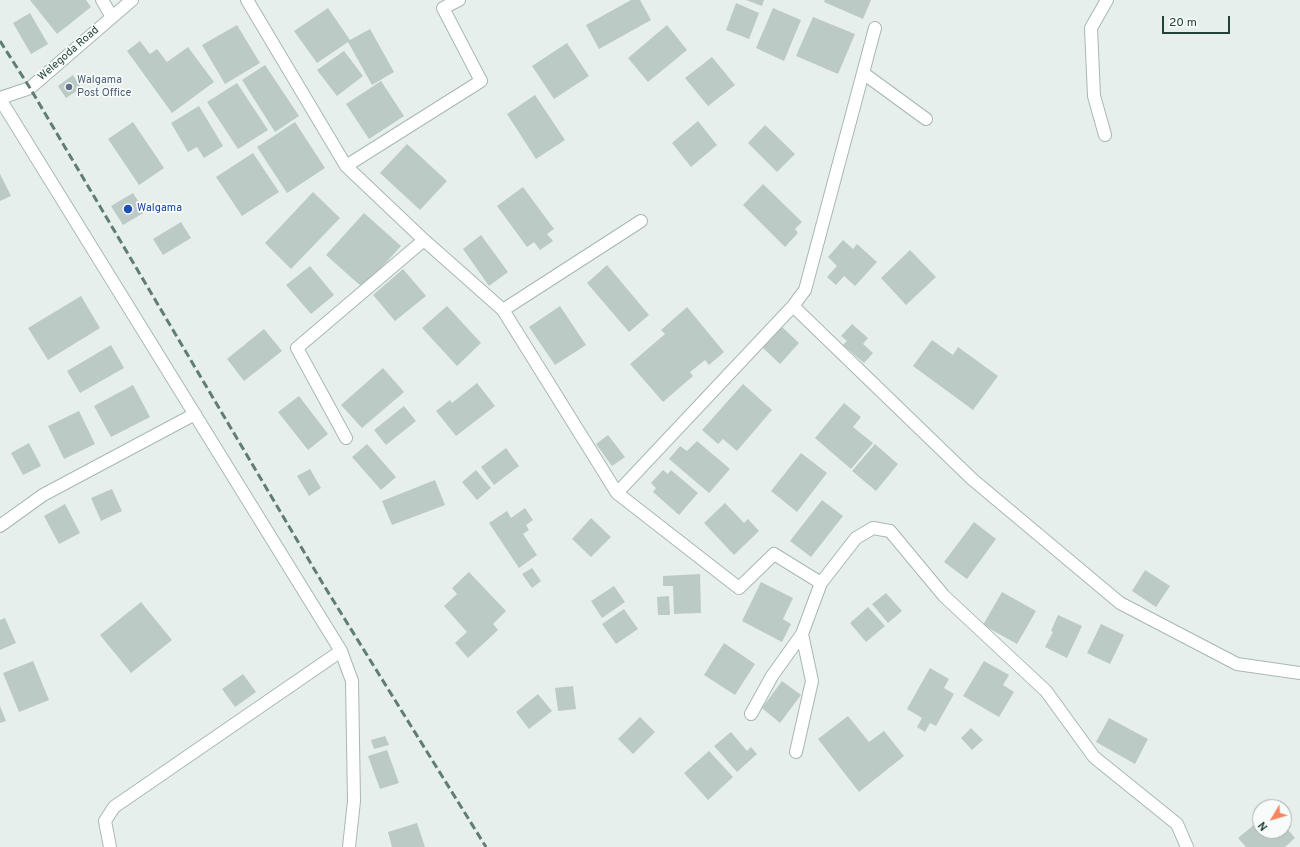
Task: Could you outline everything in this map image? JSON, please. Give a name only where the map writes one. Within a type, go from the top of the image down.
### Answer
[{"type":"street","points":[[102,0],[112,17]]},
{"type":"street","name":"Welegoda Road","points":[[0,98],[30,88],[132,0]]},
{"type":"street","points":[[247,0],[346,166],[424,240],[503,310],[617,493],[740,588],[774,554],[821,583]]},
{"type":"street","points":[[346,166],[481,81],[443,8],[459,0]]},
{"type":"street","points":[[1105,135],[1094,96],[1091,28],[1107,0]]},
{"type":"street","points":[[617,493],[792,306],[805,290],[875,28]]},
{"type":"street","points":[[863,73],[926,120]]},
{"type":"street","points":[[0,98],[341,651],[352,681],[354,801],[349,847]]},
{"type":"street","points":[[503,310],[641,221]]},
{"type":"street","points":[[346,438],[297,348],[424,240]]},
{"type":"street","points":[[792,306],[972,479],[1120,603],[1237,664],[1300,673]]},
{"type":"street","points":[[0,526],[43,496],[195,414]]},
{"type":"street","points":[[751,714],[772,676],[802,634],[821,583],[856,538],[873,528],[890,531],[944,596],[1046,691],[1094,757],[1177,824],[1187,847]]},
{"type":"street","points":[[796,752],[812,681],[802,634]]},
{"type":"street","points":[[110,847],[105,821],[114,807],[341,651]]},
{"type":"building","points":[[30,0],[86,0],[91,7],[57,34]]},
{"type":"building","points":[[631,0],[640,0],[651,20],[599,49],[586,25]]},
{"type":"building","points":[[746,0],[764,0],[762,6]]},
{"type":"building","points":[[825,0],[871,0],[863,19],[824,2]]},
{"type":"building","points":[[736,3],[759,13],[749,39],[726,30]]},
{"type":"building","points":[[328,8],[350,40],[370,29],[394,72],[372,85],[348,42],[317,63],[294,31]]},
{"type":"building","points":[[773,8],[801,20],[784,61],[756,48]]},
{"type":"building","points":[[30,13],[48,44],[31,54],[13,23]]},
{"type":"building","points":[[813,17],[855,34],[838,74],[796,56]]},
{"type":"building","points":[[237,25],[260,63],[225,84],[202,45]]},
{"type":"building","points":[[667,25],[687,50],[648,82],[628,58]]},
{"type":"building","points":[[140,41],[150,54],[157,49],[167,62],[188,47],[214,82],[172,113],[127,51]]},
{"type":"building","points":[[567,43],[589,76],[554,99],[532,66]]},
{"type":"building","points":[[344,51],[363,76],[337,96],[317,70]]},
{"type":"building","points":[[712,57],[735,85],[708,106],[685,78]]},
{"type":"building","points":[[265,65],[299,116],[275,132],[242,80]]},
{"type":"building","name":"Walgama Post Office","points":[[73,75],[81,88],[66,98],[58,86]]},
{"type":"building","points":[[381,81],[404,116],[369,139],[346,104]]},
{"type":"building","points":[[237,83],[268,130],[238,149],[207,102]]},
{"type":"building","points":[[535,95],[565,140],[536,159],[507,114]]},
{"type":"building","points":[[199,106],[223,146],[204,158],[197,147],[188,152],[171,123]]},
{"type":"building","points":[[698,121],[717,145],[691,167],[672,143]]},
{"type":"building","points":[[133,122],[164,168],[139,185],[108,139]]},
{"type":"building","points":[[295,122],[325,168],[287,193],[257,147]]},
{"type":"building","points":[[765,125],[795,154],[777,172],[748,143]]},
{"type":"building","points":[[407,144],[447,181],[420,210],[380,173]]},
{"type":"building","points":[[253,153],[279,192],[242,216],[216,177]]},
{"type":"building","points":[[0,174],[11,196],[0,201]]},
{"type":"building","points":[[763,184],[802,222],[795,229],[798,233],[785,247],[743,205]]},
{"type":"building","points":[[523,187],[554,229],[547,234],[553,241],[540,250],[534,242],[527,247],[497,206]]},
{"type":"building","points":[[313,192],[340,218],[291,269],[265,243]]},
{"type":"building","name":"Walgama","points":[[133,193],[145,212],[123,225],[111,206]]},
{"type":"building","points":[[364,213],[401,246],[363,288],[326,255]]},
{"type":"building","points":[[181,222],[191,238],[163,255],[153,239]]},
{"type":"building","points":[[481,235],[508,272],[489,286],[463,249]]},
{"type":"building","points":[[843,240],[853,249],[857,244],[877,262],[855,286],[844,276],[836,285],[827,277],[837,266],[828,257]]},
{"type":"building","points":[[910,250],[936,277],[906,305],[881,278]]},
{"type":"building","points":[[607,265],[649,315],[629,332],[587,283]]},
{"type":"building","points":[[310,266],[334,295],[311,314],[286,285]]},
{"type":"building","points":[[403,269],[426,296],[395,321],[373,295]]},
{"type":"building","points":[[81,296],[100,328],[48,360],[28,328]]},
{"type":"building","points":[[447,306],[481,343],[457,366],[422,328]]},
{"type":"building","points":[[560,306],[586,345],[555,365],[529,327]]},
{"type":"building","points":[[687,307],[724,352],[709,365],[705,360],[690,372],[693,376],[663,402],[630,364],[665,334],[661,330]]},
{"type":"building","points":[[852,324],[868,338],[863,344],[873,353],[864,363],[843,345],[847,341],[841,336]]},
{"type":"building","points":[[781,326],[799,343],[780,364],[762,347]]},
{"type":"building","points":[[264,329],[282,351],[244,381],[227,359]]},
{"type":"building","points":[[932,340],[953,355],[958,347],[998,376],[973,410],[913,366]]},
{"type":"building","points":[[111,345],[124,368],[80,393],[67,371]]},
{"type":"building","points":[[383,368],[404,392],[362,428],[341,405]]},
{"type":"building","points":[[477,383],[495,406],[456,436],[436,411],[450,400],[452,403]]},
{"type":"building","points":[[743,384],[772,410],[737,451],[723,439],[718,444],[702,430]]},
{"type":"building","points":[[133,385],[150,417],[111,437],[94,406]]},
{"type":"building","points":[[299,396],[328,434],[308,450],[278,412]]},
{"type":"building","points":[[844,403],[861,417],[853,427],[873,443],[851,469],[815,438]]},
{"type":"building","points":[[404,406],[416,421],[386,445],[374,430]]},
{"type":"building","points":[[79,411],[95,444],[64,459],[48,426]]},
{"type":"building","points":[[608,435],[625,457],[612,466],[596,444]]},
{"type":"building","points":[[697,441],[730,469],[709,493],[669,459],[680,446],[687,451]]},
{"type":"building","points":[[29,443],[41,466],[23,475],[11,453]]},
{"type":"building","points":[[367,444],[396,477],[381,490],[352,457]]},
{"type":"building","points":[[875,444],[898,464],[876,491],[852,471]]},
{"type":"building","points":[[506,448],[519,466],[494,485],[481,467]]},
{"type":"building","points":[[801,453],[827,473],[797,512],[771,491]]},
{"type":"building","points":[[310,469],[321,488],[309,496],[297,476]]},
{"type":"building","points":[[476,470],[491,488],[477,500],[462,482]]},
{"type":"building","points":[[663,470],[668,474],[671,470],[698,493],[679,515],[653,492],[656,488],[651,483]]},
{"type":"building","points":[[435,480],[445,505],[392,525],[382,501]]},
{"type":"building","points":[[112,489],[122,511],[101,521],[91,498]]},
{"type":"building","points":[[822,500],[843,516],[811,557],[790,541]]},
{"type":"building","points":[[725,503],[744,523],[748,519],[759,531],[734,555],[704,523]]},
{"type":"building","points":[[65,504],[80,533],[59,544],[44,516]]},
{"type":"building","points":[[525,508],[533,520],[526,525],[529,530],[523,534],[537,555],[519,568],[489,523],[507,511],[511,518]]},
{"type":"building","points":[[591,518],[611,537],[591,557],[572,539]]},
{"type":"building","points":[[974,522],[996,539],[967,579],[944,562]]},
{"type":"building","points":[[532,568],[541,581],[532,588],[522,574]]},
{"type":"building","points":[[1145,570],[1170,586],[1156,607],[1132,591]]},
{"type":"building","points":[[469,572],[506,611],[493,624],[498,630],[468,658],[455,643],[467,632],[444,606],[457,594],[452,588]]},
{"type":"building","points":[[700,574],[701,613],[674,614],[673,586],[663,586],[663,576]]},
{"type":"building","points":[[761,582],[793,598],[783,619],[791,624],[782,642],[742,621]]},
{"type":"building","points":[[614,586],[625,602],[602,618],[591,601]]},
{"type":"building","points":[[1002,592],[1036,611],[1017,644],[983,625]]},
{"type":"building","points":[[886,593],[902,611],[888,623],[872,604]]},
{"type":"building","points":[[669,596],[670,615],[658,615],[657,597]]},
{"type":"building","points":[[141,602],[172,640],[131,673],[100,635]]},
{"type":"building","points":[[868,607],[885,626],[866,642],[850,623]]},
{"type":"building","points":[[624,609],[638,629],[616,644],[602,624]]},
{"type":"building","points":[[1058,615],[1082,626],[1067,658],[1045,647],[1053,632],[1051,631]]},
{"type":"building","points":[[5,618],[16,643],[0,650],[0,620]]},
{"type":"building","points":[[1101,624],[1124,635],[1110,664],[1087,653]]},
{"type":"building","points":[[724,643],[755,664],[735,695],[704,675]]},
{"type":"building","points":[[33,661],[49,700],[19,712],[3,673]]},
{"type":"building","points":[[984,661],[1009,675],[1003,685],[1014,692],[999,717],[963,696]]},
{"type":"building","points":[[930,668],[949,679],[944,688],[954,694],[936,726],[930,723],[925,732],[917,727],[922,718],[907,709]]},
{"type":"building","points":[[243,674],[256,692],[235,707],[222,689]]},
{"type":"building","points":[[782,681],[801,695],[780,723],[762,708]]},
{"type":"building","points":[[573,686],[576,709],[558,711],[555,688]]},
{"type":"building","points":[[538,694],[552,711],[529,729],[516,712]]},
{"type":"building","points":[[0,706],[6,721],[0,723]]},
{"type":"building","points":[[848,716],[869,742],[884,731],[904,756],[859,792],[818,739]]},
{"type":"building","points":[[640,717],[655,732],[633,754],[618,739]]},
{"type":"building","points":[[1109,718],[1148,739],[1135,764],[1096,742]]},
{"type":"building","points":[[971,728],[983,740],[972,750],[961,738]]},
{"type":"building","points":[[731,732],[747,751],[751,747],[757,754],[737,772],[714,746]]},
{"type":"building","points":[[385,736],[389,745],[374,749],[371,740]]},
{"type":"building","points":[[387,750],[399,783],[380,789],[368,756]]},
{"type":"building","points":[[709,751],[733,777],[708,800],[684,773]]},
{"type":"building","points":[[417,823],[425,847],[392,847],[388,832]]},
{"type":"building","points":[[1252,827],[1252,839],[1292,839],[1292,834],[1295,838],[1285,847],[1246,847],[1238,838]]},
{"type":"railway","points":[[0,41],[30,88],[323,584],[486,847]]},
{"type":"place","name":"Walgama Post Office","points":[[69,87]]},
{"type":"place","name":"Walgama","points":[[128,209]]}]
